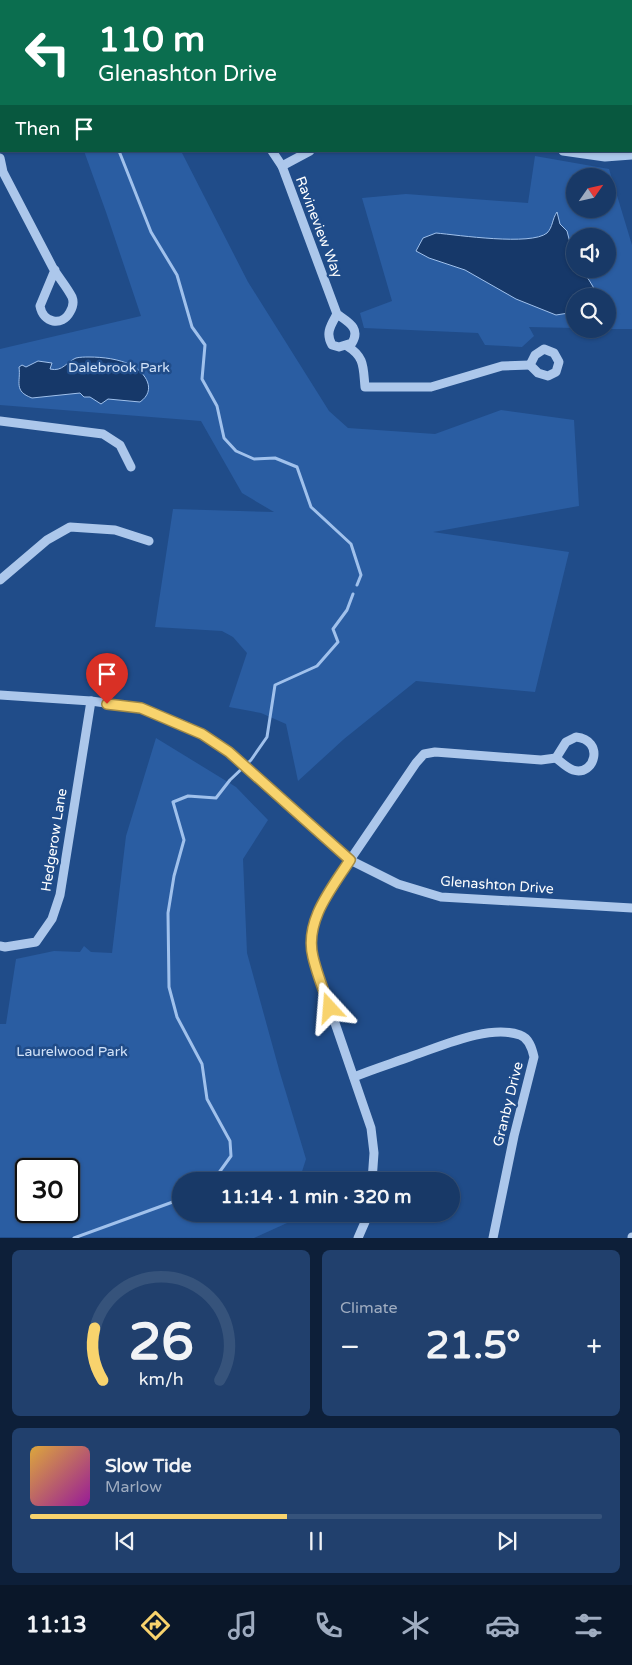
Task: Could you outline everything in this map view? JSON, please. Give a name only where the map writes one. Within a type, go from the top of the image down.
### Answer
[{"type":"street","name":"Ravineview Way","points":[[273,152],[282,166],[337,314],[352,324],[356,331],[356,338],[347,346]]},
{"type":"street","points":[[282,166],[308,152]]},
{"type":"street","points":[[569,152],[605,158],[632,155]]},
{"type":"street","points":[[0,158],[1,172],[54,270],[72,297],[72,309],[67,318],[58,322],[46,318],[40,306],[54,270]]},
{"type":"street","points":[[337,314],[328,331],[329,339],[332,345],[339,348],[347,346],[356,351],[362,358],[365,387],[432,387],[502,366],[530,365]]},
{"type":"street","points":[[0,421],[103,434],[120,445],[131,467]]},
{"type":"street","points":[[0,580],[47,540],[70,527],[115,530],[149,541]]},
{"type":"street","name":"Glenashton Drive","points":[[0,695],[91,701],[141,708],[202,734],[229,752],[350,860],[398,884],[441,897],[632,908]]},
{"type":"street","name":"Hedgerow Lane","points":[[0,946],[5,947],[36,942],[52,919],[60,895],[66,845],[91,701]]},
{"type":"street","points":[[373,1172],[374,1153],[370,1128],[312,956],[311,940],[317,913],[350,860],[424,754],[435,752],[541,760],[556,758]]},
{"type":"street","name":"Granby Drive","points":[[354,1077],[457,1041],[484,1034],[504,1032],[522,1036],[528,1041],[534,1057],[514,1136],[493,1238]]},
{"type":"street","points":[[358,1238],[364,1222]]},
{"type":"green space","name":"Dalebrook Park","points":[[84,152],[182,152],[248,282],[329,411],[348,428],[435,434],[501,410],[574,420],[579,506],[433,532],[569,552],[535,692],[416,681],[344,739],[298,781],[286,724],[261,713],[229,707],[247,653],[233,637],[222,631],[155,627],[173,509],[274,512],[242,493],[201,421],[0,405],[0,349],[141,316]]},
{"type":"green space","points":[[535,156],[603,168],[566,168],[566,218],[616,218],[616,192],[632,245],[632,329],[616,329],[616,288],[566,288],[566,328],[529,327],[534,336],[522,347],[485,345],[478,333],[364,328],[360,313],[392,301],[362,198],[406,194],[528,203]]},
{"type":"green space","name":"Laurelwood Park","points":[[156,738],[236,787],[268,820],[243,859],[247,953],[306,1159],[302,1172],[172,1172],[172,1222],[287,1223],[254,1238],[0,1237],[0,1024],[6,1024],[16,959],[54,951],[80,952],[84,946],[91,952],[112,953],[126,836]]},
{"type":"shaded area","points":[[557,212],[560,224],[566,230],[566,278],[587,278],[594,288],[566,288],[566,313],[556,315],[516,299],[465,270],[429,258],[416,251],[423,238],[436,233],[494,239],[539,237],[549,231]]},
{"type":"shaded area","points":[[89,357],[116,360],[136,368],[148,382],[148,392],[145,397],[140,402],[108,399],[101,404],[90,397],[84,397],[80,393],[32,398],[20,389],[19,367],[22,365],[26,367],[38,361],[52,363],[50,369],[54,370],[61,368],[76,358]]},
{"type":"waterway","points":[[119,152],[151,232],[177,275],[192,327],[205,345],[202,379],[217,406],[224,438],[236,451],[254,459],[275,458],[297,467],[311,507],[351,544],[361,575],[357,585]]},
{"type":"waterway","points":[[219,1172],[231,1156],[230,1141],[207,1099],[202,1064],[177,1017],[169,987],[168,913],[174,876],[184,840],[173,802],[188,796],[216,798],[230,780],[251,760],[267,737],[275,685],[317,666],[338,642],[333,629],[347,610],[353,594]]},
{"type":"waterway","points":[[74,1238],[172,1202]]},
{"type":"route","points":[[107,704],[141,708],[202,734],[229,752],[350,860],[317,913],[311,940],[312,956],[330,1008]]}]
